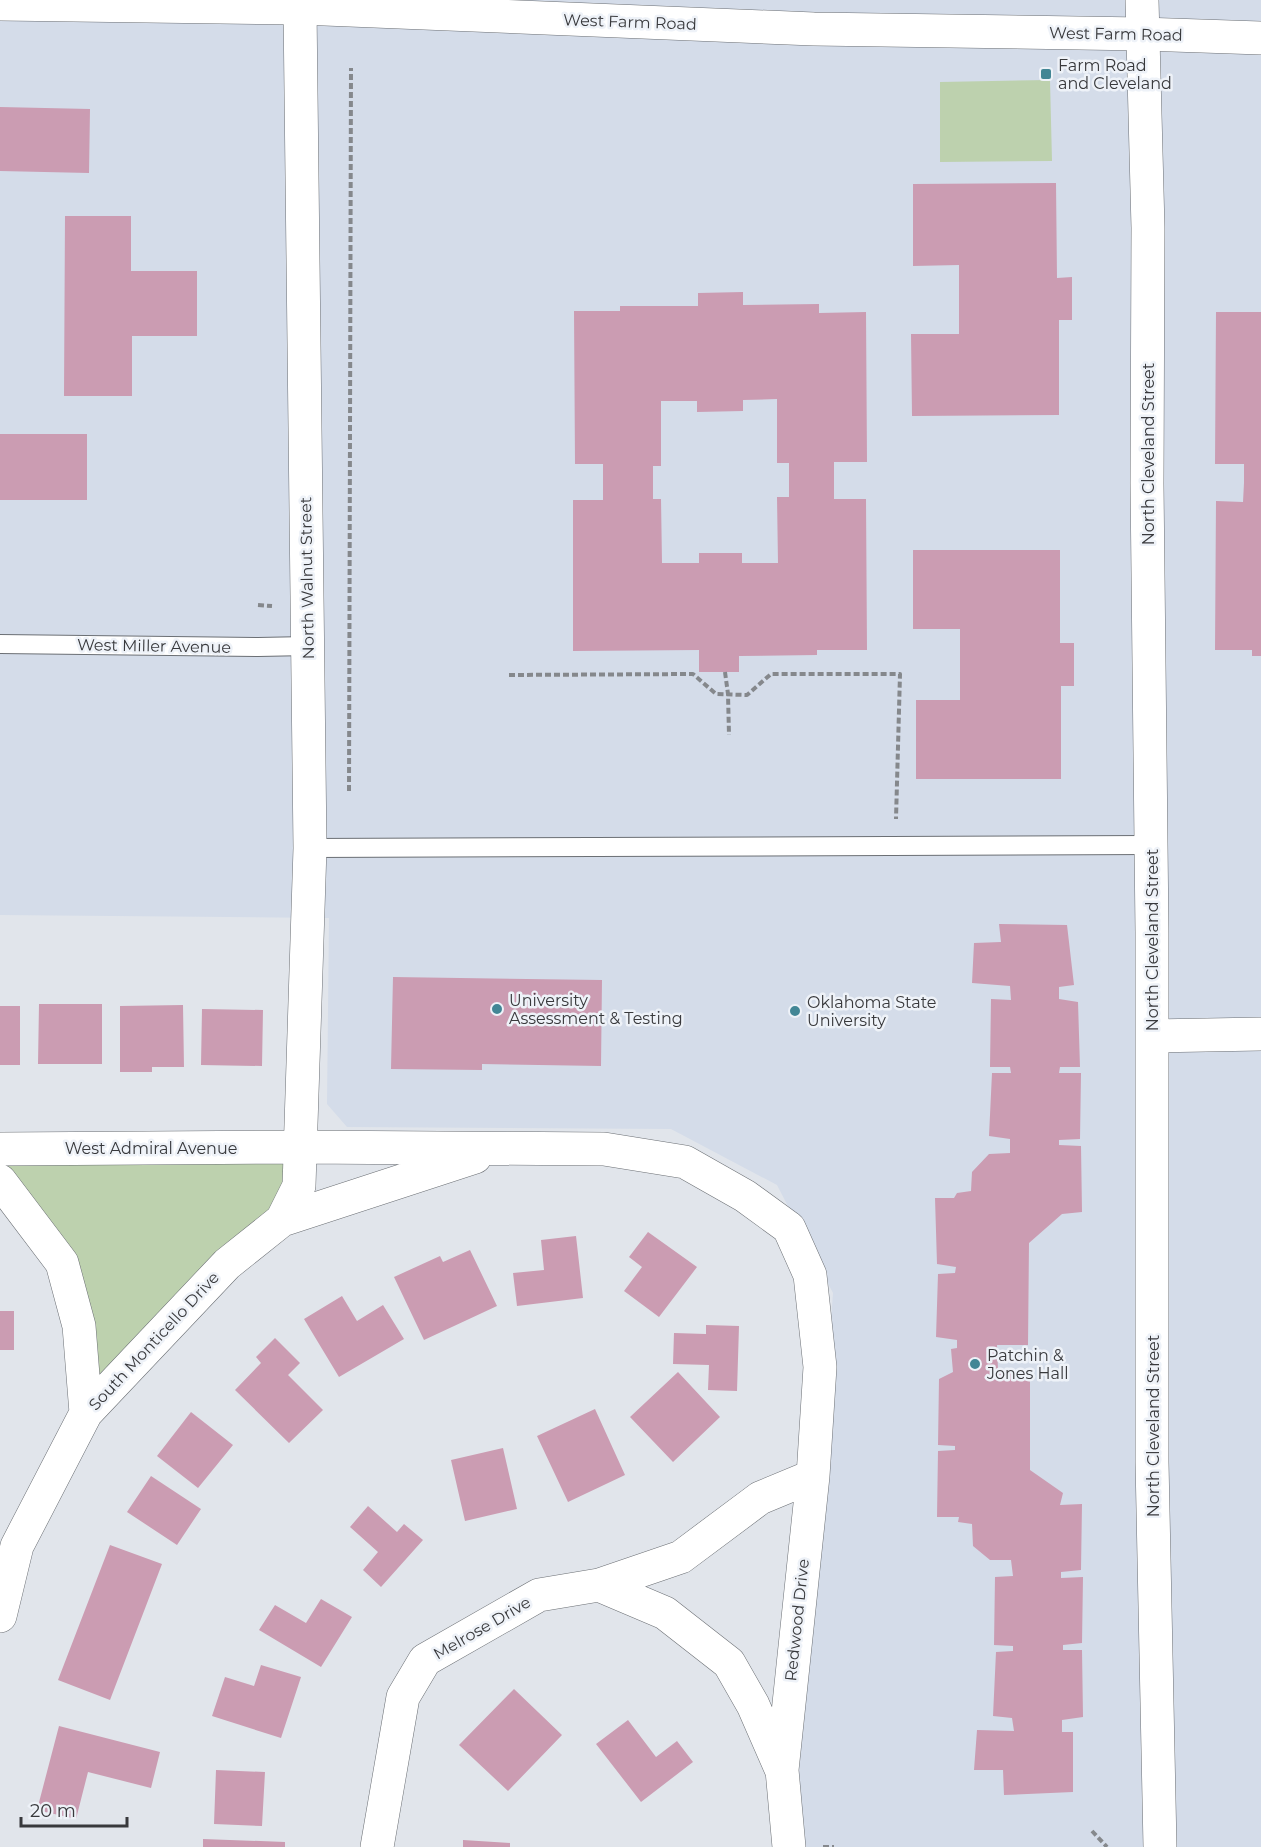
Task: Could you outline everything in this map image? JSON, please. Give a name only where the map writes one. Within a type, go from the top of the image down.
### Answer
[{"type":"street","name":"North Cleveland Street","points":[[1142,0],[1148,228],[1147,484],[1152,1036],[1152,1462],[1160,1847]]},
{"type":"street","name":"West Farm Road","points":[[0,4],[300,8],[814,29],[1261,38]]},
{"type":"street","name":"North Walnut Street","points":[[300,8],[309,848],[301,1147]]},
{"type":"street","points":[[1152,1036],[1261,1034]]},
{"type":"street","name":"South Monticello Drive","points":[[282,1220],[299,1186],[301,1147],[604,1149],[685,1162],[745,1196],[789,1228],[810,1275],[820,1367],[818,1393]]},
{"type":"street","name":"West Admiral Avenue","points":[[0,1149],[301,1147]]},
{"type":"street","name":"South Monticello Drive","points":[[0,1616],[9,1546],[86,1413],[227,1264],[282,1220],[502,1148]]},
{"type":"street","points":[[0,1181],[62,1263],[80,1326],[86,1413]]},
{"type":"street","name":"Redwood Drive","points":[[789,1847],[782,1770],[813,1476],[818,1393]]},
{"type":"street","name":"Melrose Drive","points":[[378,1847],[403,1697],[424,1660],[539,1595],[599,1584],[681,1557],[760,1498],[813,1476]]},
{"type":"street","points":[[599,1584],[665,1613],[729,1663],[753,1705],[782,1770]]},
{"type":"lane","name":"West Miller Avenue","points":[[0,644],[308,646]]},
{"type":"lane","points":[[309,848],[1151,845]]},
{"type":"path","points":[[349,791],[351,68]]},
{"type":"path","points":[[258,605],[273,606]]},
{"type":"path","points":[[725,672],[729,735]]},
{"type":"path","points":[[509,675],[693,674],[716,694],[747,695],[771,674],[900,674],[896,847]]},
{"type":"path","points":[[1092,1831],[1107,1847]]},
{"type":"shaded area","name":"Oklahoma State University","points":[[0,0],[1261,0],[1261,1847],[794,1847],[833,1293],[777,1185],[671,1129],[347,1127],[327,1104],[329,918],[0,915]]},
{"type":"green space","points":[[1050,80],[1052,161],[940,162],[940,82]]},
{"type":"green space","points":[[301,1147],[299,1186],[86,1413],[79,1326],[0,1181],[0,1149]]},
{"type":"building","points":[[0,107],[90,109],[89,173],[0,171]]},
{"type":"building","points":[[1056,183],[1057,278],[1072,277],[1072,320],[1059,320],[1059,415],[912,416],[911,334],[959,334],[959,265],[913,266],[913,184]]},
{"type":"building","points":[[65,216],[131,216],[131,271],[197,271],[197,336],[132,336],[132,396],[64,396]]},
{"type":"building","points":[[743,292],[743,305],[819,304],[819,313],[866,312],[867,462],[834,462],[834,499],[866,499],[867,650],[817,650],[817,655],[739,656],[739,672],[699,672],[699,650],[573,651],[573,500],[603,500],[603,464],[575,464],[574,311],[620,311],[620,306],[698,306],[698,293]],"holes":[[[777,399],[777,463],[789,463],[789,497],[777,497],[778,563],[742,563],[742,553],[699,553],[699,563],[662,563],[661,499],[653,499],[653,466],[661,466],[661,401],[697,401],[697,412],[743,411],[743,400]]]},
{"type":"building","points":[[1216,312],[1261,312],[1261,656],[1252,656],[1252,650],[1215,650],[1216,501],[1243,502],[1244,483],[1244,464],[1215,464]]},
{"type":"building","points":[[0,434],[87,434],[87,500],[0,500]]},
{"type":"building","points":[[913,550],[1060,550],[1060,643],[1074,643],[1074,686],[1061,686],[1061,779],[916,779],[916,700],[960,700],[960,629],[913,629]]},
{"type":"building","name":"Patchin & Jones Hall","points":[[999,924],[1067,925],[1074,985],[1059,987],[1059,999],[1078,1002],[1080,1067],[1060,1067],[1059,1073],[1081,1073],[1080,1139],[1059,1140],[1059,1145],[1081,1146],[1082,1212],[1062,1214],[1029,1243],[1028,1345],[997,1345],[998,1370],[1030,1370],[1030,1470],[1063,1493],[1060,1505],[1082,1504],[1081,1570],[1061,1572],[1061,1578],[1083,1577],[1082,1643],[1063,1645],[1063,1650],[1082,1650],[1083,1717],[1062,1720],[1062,1732],[1073,1732],[1073,1792],[1004,1795],[1003,1770],[974,1770],[977,1730],[1014,1731],[1012,1718],[993,1716],[996,1652],[1013,1651],[1013,1646],[994,1645],[995,1577],[1013,1576],[1011,1560],[990,1560],[973,1546],[972,1524],[958,1522],[959,1517],[937,1517],[938,1451],[955,1450],[955,1446],[938,1445],[939,1379],[953,1372],[951,1349],[957,1348],[957,1340],[936,1337],[938,1274],[955,1273],[956,1267],[937,1264],[935,1198],[954,1198],[957,1193],[971,1191],[972,1172],[989,1154],[1010,1153],[1010,1139],[989,1136],[992,1073],[1011,1073],[1010,1067],[990,1067],[991,999],[1011,1000],[1010,986],[972,983],[974,943],[1001,942]]},
{"type":"building","name":"University Assessment & Testing","points":[[393,977],[602,980],[601,1066],[482,1064],[482,1070],[391,1069]]},
{"type":"building","points":[[39,1004],[102,1004],[102,1064],[38,1064]]},
{"type":"building","points":[[183,1005],[184,1067],[152,1067],[152,1072],[120,1072],[120,1006]]},
{"type":"building","points":[[0,1006],[20,1006],[20,1065],[0,1065]]},
{"type":"building","points":[[202,1009],[263,1010],[262,1066],[201,1065]]},
{"type":"building","points":[[648,1232],[697,1267],[659,1317],[624,1291],[642,1267],[629,1257]]},
{"type":"building","points":[[576,1236],[583,1298],[517,1306],[513,1273],[544,1270],[541,1240]]},
{"type":"building","points":[[470,1250],[497,1306],[424,1340],[394,1277],[440,1256],[443,1262]]},
{"type":"building","points":[[342,1296],[357,1321],[383,1305],[404,1339],[339,1377],[304,1319]]},
{"type":"building","points":[[0,1311],[14,1311],[14,1350],[0,1350]]},
{"type":"building","points":[[706,1325],[739,1326],[737,1391],[708,1390],[709,1365],[673,1364],[674,1333],[706,1334]]},
{"type":"building","points":[[275,1338],[300,1363],[288,1375],[323,1410],[289,1443],[235,1390],[261,1363],[256,1357]]},
{"type":"building","points":[[678,1372],[720,1417],[673,1462],[630,1417]]},
{"type":"building","points":[[595,1409],[625,1475],[568,1502],[537,1436]]},
{"type":"building","points":[[191,1412],[233,1445],[198,1488],[157,1456]]},
{"type":"building","points":[[503,1448],[517,1509],[465,1521],[451,1460]]},
{"type":"building","points":[[151,1476],[201,1509],[177,1545],[127,1512]]},
{"type":"building","points":[[368,1506],[397,1532],[404,1524],[423,1540],[381,1587],[363,1570],[378,1552],[350,1527]]},
{"type":"building","points":[[110,1545],[162,1564],[110,1700],[58,1680]]},
{"type":"building","points":[[321,1599],[352,1617],[321,1667],[259,1630],[275,1605],[306,1623]]},
{"type":"building","points":[[261,1665],[301,1677],[281,1738],[212,1716],[225,1677],[254,1686]]},
{"type":"building","points":[[514,1689],[562,1735],[508,1791],[459,1745]]},
{"type":"building","points":[[628,1720],[656,1757],[677,1741],[693,1762],[641,1802],[596,1744]]},
{"type":"building","points":[[59,1726],[160,1752],[151,1788],[88,1772],[76,1819],[37,1810]]},
{"type":"building","points":[[216,1770],[265,1772],[262,1826],[214,1824]]},
{"type":"building","points":[[203,1839],[285,1842],[285,1847],[203,1847]]},
{"type":"building","points":[[463,1840],[510,1843],[510,1847],[463,1847]]},
{"type":"place","name":"Farm Road and Cleveland","points":[[1046,74]]},
{"type":"place","name":"University Assessment & Testing","points":[[497,1009]]},
{"type":"place","name":"Oklahoma State University","points":[[795,1011]]},
{"type":"place","name":"Patchin & Jones Hall","points":[[975,1364]]}]
